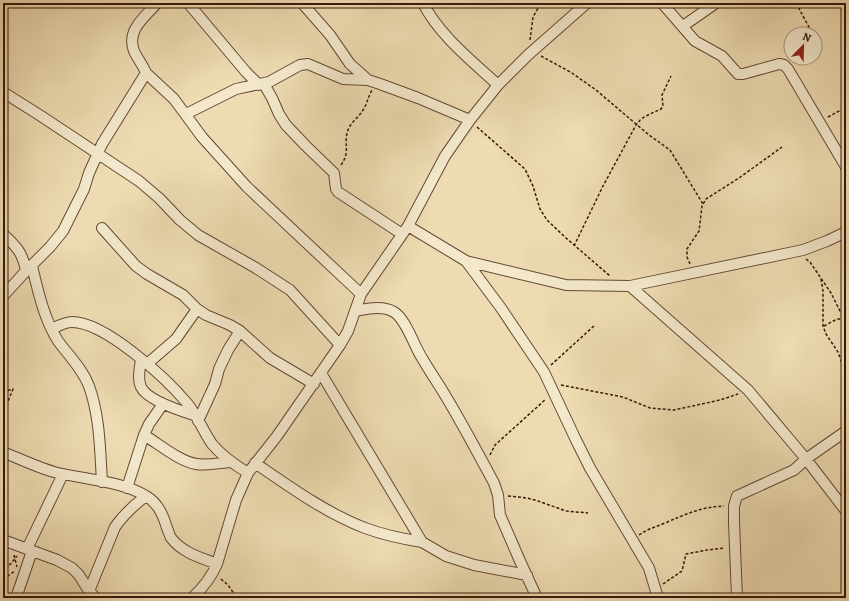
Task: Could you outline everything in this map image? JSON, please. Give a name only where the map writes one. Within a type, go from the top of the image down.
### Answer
[{"type":"street","points":[[157,3],[137,25],[132,37],[134,50],[146,73],[168,92],[205,141],[246,186],[361,294]]},
{"type":"street","points":[[188,3],[246,72],[261,84],[272,98],[279,114],[286,124],[334,173],[336,189],[341,194],[405,230],[466,261],[558,284],[630,286],[794,252],[814,247],[846,232]]},
{"type":"street","points":[[302,3],[330,34],[350,64],[368,80]]},
{"type":"street","points":[[423,3],[438,26],[498,85]]},
{"type":"street","points":[[192,598],[203,588],[215,569],[236,500],[248,473],[277,436],[340,345],[348,331],[361,294],[405,230],[445,156],[470,120],[498,85],[532,52],[587,3]]},
{"type":"street","points":[[662,3],[695,40],[722,56],[738,74],[784,64],[846,167]]},
{"type":"street","points":[[683,26],[716,3]]},
{"type":"street","points":[[186,114],[236,89],[261,84],[300,65],[308,64],[342,79],[368,80],[380,84],[470,120]]},
{"type":"street","points":[[3,296],[50,248],[63,231],[84,189],[97,154],[146,73]]},
{"type":"street","points":[[3,92],[139,181],[198,235],[256,268],[290,290],[340,345]]},
{"type":"street","points":[[102,228],[136,266],[183,296],[206,315],[240,331],[270,358],[314,384]]},
{"type":"street","points":[[3,234],[21,253],[29,269],[52,329],[58,340],[81,371],[88,385],[94,405],[99,432],[102,482]]},
{"type":"street","points":[[466,261],[501,308],[546,376],[590,468],[649,568],[657,594]]},
{"type":"street","points":[[630,286],[748,390],[806,459],[846,511]]},
{"type":"street","points":[[355,311],[385,308],[394,311],[402,318],[417,350],[448,399],[492,479],[498,495],[500,515],[537,598]]},
{"type":"street","points":[[196,418],[163,404],[146,394],[141,388],[139,382],[144,362],[176,339],[197,309]]},
{"type":"street","points":[[52,329],[68,322],[81,323],[109,335],[144,362],[184,400],[212,444],[230,462],[248,473]]},
{"type":"street","points":[[196,418],[215,384],[219,369],[228,350],[240,331]]},
{"type":"street","points":[[321,373],[422,542]]},
{"type":"street","points":[[127,488],[144,435],[149,424],[163,404]]},
{"type":"street","points":[[737,598],[734,506],[737,496],[789,473],[846,431]]},
{"type":"street","points":[[144,435],[187,462],[211,465],[230,462]]},
{"type":"street","points":[[3,452],[38,467],[127,488],[146,496],[160,509],[170,538],[177,545],[215,569]]},
{"type":"street","points":[[255,463],[288,486],[343,518],[365,528],[392,537],[422,542],[446,556],[460,561],[527,575]]},
{"type":"street","points":[[16,598],[29,550],[63,474]]},
{"type":"street","points":[[92,594],[115,527],[131,508],[146,496]]},
{"type":"street","points":[[8,541],[57,560],[72,568],[92,594]]},
{"type":"path","points":[[530,40],[533,17],[540,3]]},
{"type":"path","points":[[796,3],[809,26]]},
{"type":"path","points":[[532,52],[572,73],[596,90],[636,125],[670,150],[703,204]]},
{"type":"path","points":[[574,246],[603,186],[636,125],[641,119],[661,109],[662,95],[671,76]]},
{"type":"path","points":[[334,173],[342,164],[346,156],[348,131],[350,126],[363,110],[372,90],[380,84]]},
{"type":"path","points":[[819,121],[841,110],[846,104]]},
{"type":"path","points":[[470,120],[525,170],[533,186],[540,208],[547,220],[574,246],[610,276]]},
{"type":"path","points":[[694,273],[687,257],[687,249],[699,231],[703,204],[710,196],[739,178],[782,147]]},
{"type":"path","points":[[794,252],[808,260],[831,293],[845,319],[837,319],[824,326]]},
{"type":"path","points":[[821,279],[823,291],[822,316],[826,334],[838,352],[846,375]]},
{"type":"path","points":[[595,325],[546,376],[560,385],[623,397],[650,408],[674,410],[720,400],[748,390]]},
{"type":"path","points":[[3,392],[13,389],[3,414]]},
{"type":"path","points":[[489,457],[495,445],[553,392]]},
{"type":"path","points":[[498,495],[527,498],[566,511],[588,513]]},
{"type":"path","points":[[635,543],[639,535],[642,533],[691,512],[705,508],[734,506]]},
{"type":"path","points":[[3,579],[18,569],[8,541]]},
{"type":"path","points":[[657,594],[667,581],[682,572],[686,554],[735,547]]},
{"type":"path","points":[[3,573],[14,558]]},
{"type":"path","points":[[215,569],[236,598]]}]
